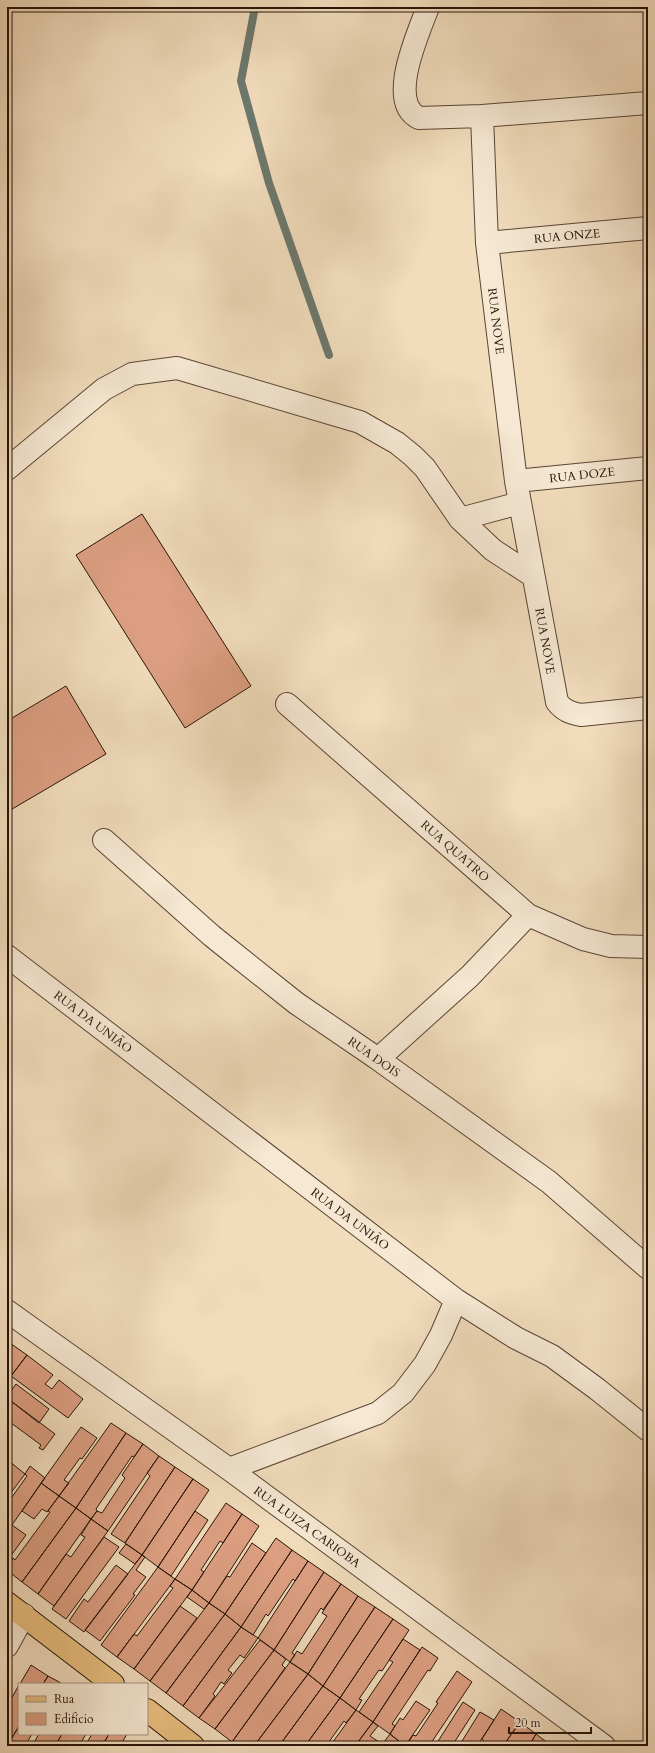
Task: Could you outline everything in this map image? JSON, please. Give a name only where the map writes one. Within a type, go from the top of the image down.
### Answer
[{"type":"main road","points":[[16,1609],[112,1683]]},
{"type":"main road","points":[[148,1711],[193,1746]]},
{"type":"street","points":[[428,7],[411,55],[405,85],[404,98],[412,115],[419,118],[482,116],[648,103]]},
{"type":"street","name":"RUA NOVE","points":[[482,116],[486,243],[516,481],[553,689],[557,702],[562,708],[570,713],[581,715],[648,708]]},
{"type":"street","name":"RUA ONZE","points":[[486,243],[648,228]]},
{"type":"street","points":[[7,469],[104,390],[132,374],[177,368],[360,422],[397,443],[425,468],[460,519],[493,550],[533,576]]},
{"type":"street","name":"RUA DOZE","points":[[516,481],[648,468]]},
{"type":"street","points":[[460,519],[520,503]]},
{"type":"street","name":"RUA QUATRO","points":[[288,704],[528,915],[583,939],[611,946],[648,947]]},
{"type":"street","name":"RUA DOIS","points":[[104,840],[224,946],[296,1003],[378,1059],[549,1182],[648,1268]]},
{"type":"street","points":[[378,1059],[470,976],[528,915]]},
{"type":"street","name":"RUA DA UNIÃO","points":[[7,956],[456,1300],[516,1338],[552,1356],[598,1389],[648,1430]]},
{"type":"street","points":[[229,1469],[378,1413],[403,1393],[425,1364],[441,1335],[456,1300]]},
{"type":"street","name":"RUA LUIZA CARIOBA","points":[[7,1310],[229,1469],[604,1746]]},
{"type":"street","points":[[7,1646],[16,1609]]},
{"type":"building","points":[[142,514],[251,686],[185,728],[76,555]]},
{"type":"building","points":[[66,686],[106,754],[7,812],[7,721]]},
{"type":"building","points":[[7,1341],[27,1355],[11,1376],[7,1373]]},
{"type":"building","points":[[27,1355],[53,1375],[45,1384],[52,1389],[59,1380],[83,1399],[68,1418],[11,1376]]},
{"type":"building","points":[[16,1384],[49,1409],[39,1423],[7,1398]]},
{"type":"building","points":[[7,1398],[55,1434],[43,1450],[39,1448],[41,1445],[7,1420]]},
{"type":"building","points":[[111,1423],[126,1433],[76,1508],[59,1496]]},
{"type":"building","points":[[81,1427],[97,1438],[64,1480],[69,1483],[59,1496],[41,1483]]},
{"type":"building","points":[[126,1433],[143,1444],[134,1457],[132,1456],[96,1509],[97,1511],[91,1519],[76,1508]]},
{"type":"building","points":[[143,1444],[159,1456],[108,1531],[91,1519],[97,1511],[102,1513],[125,1478],[122,1475]]},
{"type":"building","points":[[159,1456],[175,1467],[125,1543],[111,1534],[150,1476],[147,1473]]},
{"type":"building","points":[[9,1461],[25,1474],[7,1498],[7,1463]]},
{"type":"building","points":[[30,1466],[45,1478],[7,1532],[7,1504],[27,1476],[25,1474]]},
{"type":"building","points":[[175,1467],[193,1479],[142,1555],[125,1543]]},
{"type":"building","points":[[193,1479],[209,1490],[158,1567],[142,1555]]},
{"type":"building","points":[[41,1483],[59,1496],[47,1512],[42,1509],[34,1519],[22,1511]]},
{"type":"building","points":[[59,1496],[76,1508],[22,1582],[7,1570],[7,1566],[13,1558],[15,1560],[50,1512],[48,1511]]},
{"type":"building","points":[[226,1503],[242,1514],[223,1543],[220,1541],[201,1570],[204,1572],[192,1590],[175,1579]]},
{"type":"building","points":[[76,1508],[91,1519],[38,1594],[22,1582]]},
{"type":"building","points":[[195,1511],[208,1520],[171,1576],[158,1567]]},
{"type":"building","points":[[242,1514],[259,1526],[209,1603],[192,1590]]},
{"type":"building","points":[[91,1519],[108,1531],[54,1606],[38,1594],[66,1554],[71,1557],[85,1537],[81,1535]]},
{"type":"building","points":[[12,1525],[26,1535],[10,1557],[13,1558],[7,1566],[7,1532]]},
{"type":"building","points":[[104,1537],[119,1547],[66,1619],[52,1609]]},
{"type":"building","points":[[276,1538],[292,1550],[241,1627],[225,1614]]},
{"type":"building","points":[[252,1543],[266,1553],[225,1614],[209,1603],[227,1576],[230,1577]]},
{"type":"building","points":[[126,1544],[142,1555],[135,1564],[119,1553]]},
{"type":"building","points":[[292,1550],[308,1561],[295,1581],[293,1579],[268,1616],[266,1614],[253,1635],[241,1627]]},
{"type":"building","points":[[142,1555],[145,1557],[136,1570],[146,1577],[133,1594],[135,1595],[100,1641],[85,1630]]},
{"type":"building","points":[[308,1561],[324,1572],[274,1650],[258,1638]]},
{"type":"building","points":[[116,1565],[128,1574],[84,1632],[69,1621],[84,1599],[88,1602]]},
{"type":"building","points":[[158,1567],[175,1579],[117,1657],[101,1645]]},
{"type":"building","points":[[324,1572],[341,1584],[323,1610],[321,1608],[292,1653],[295,1655],[290,1662],[274,1650]]},
{"type":"building","points":[[175,1579],[192,1590],[134,1669],[117,1657],[134,1634],[137,1636],[173,1588],[170,1586]]},
{"type":"building","points":[[341,1584],[358,1596],[308,1674],[290,1662],[297,1651],[302,1654],[327,1616],[322,1613]]},
{"type":"building","points":[[192,1590],[209,1603],[204,1609],[187,1597]]},
{"type":"building","points":[[358,1596],[375,1607],[323,1686],[308,1674]]},
{"type":"building","points":[[209,1603],[225,1614],[166,1693],[150,1681]]},
{"type":"building","points":[[180,1606],[197,1618],[150,1681],[134,1669]]},
{"type":"building","points":[[375,1607],[393,1619],[340,1698],[323,1686]]},
{"type":"building","points":[[225,1614],[241,1627],[183,1706],[166,1693]]},
{"type":"building","points":[[393,1619],[409,1630],[382,1671],[379,1670],[359,1699],[362,1700],[356,1710],[340,1698]]},
{"type":"building","points":[[241,1627],[258,1638],[244,1658],[240,1655],[228,1670],[232,1673],[224,1684],[221,1682],[213,1694],[215,1696],[199,1718],[183,1706]]},
{"type":"building","points":[[403,1639],[420,1650],[373,1722],[359,1712],[393,1662],[389,1660]]},
{"type":"building","points":[[260,1640],[274,1650],[215,1729],[199,1718]]},
{"type":"building","points":[[422,1647],[438,1658],[430,1671],[428,1670],[392,1724],[395,1726],[390,1734],[373,1722]]},
{"type":"building","points":[[274,1650],[286,1659],[282,1665],[285,1668],[232,1742],[215,1729]]},
{"type":"building","points":[[290,1662],[308,1674],[254,1746],[238,1746],[232,1742]]},
{"type":"building","points":[[31,1665],[48,1676],[44,1683],[21,1683]]},
{"type":"building","points":[[457,1671],[472,1682],[429,1746],[406,1746],[413,1735],[416,1736],[438,1703],[436,1702]]},
{"type":"building","points":[[308,1674],[323,1686],[279,1746],[254,1746]]},
{"type":"building","points":[[48,1676],[61,1683],[44,1683]]},
{"type":"building","points":[[323,1686],[340,1698],[305,1746],[279,1746]]},
{"type":"building","points":[[18,1687],[18,1728],[7,1746],[7,1706]]},
{"type":"building","points":[[340,1698],[356,1710],[346,1723],[344,1721],[326,1746],[305,1746]]},
{"type":"building","points":[[416,1701],[430,1710],[405,1746],[390,1734],[400,1718],[403,1720]]},
{"type":"building","points":[[463,1702],[475,1710],[452,1746],[435,1746]]},
{"type":"building","points":[[501,1709],[520,1722],[503,1746],[480,1746],[484,1741],[482,1739]]},
{"type":"building","points":[[356,1710],[373,1722],[355,1746],[330,1746]]},
{"type":"building","points":[[480,1712],[494,1720],[477,1746],[459,1746]]},
{"type":"building","points":[[373,1722],[378,1726],[370,1736],[382,1744],[381,1746],[355,1746]]},
{"type":"building","points":[[520,1722],[536,1734],[529,1746],[503,1746]]},
{"type":"building","points":[[18,1728],[18,1735],[31,1735],[25,1746],[7,1746]]},
{"type":"building","points":[[390,1734],[405,1746],[381,1746]]},
{"type":"building","points":[[536,1734],[552,1746],[529,1746]]},
{"type":"building","points":[[38,1735],[61,1735],[55,1746],[32,1746]]},
{"type":"building","points":[[61,1735],[85,1735],[79,1746],[55,1746]]},
{"type":"building","points":[[91,1735],[108,1735],[102,1746],[85,1746]]},
{"type":"building","points":[[108,1735],[126,1735],[120,1746],[102,1746]]},
{"type":"waterway","points":[[255,7],[241,81],[269,183],[329,355]]}]
